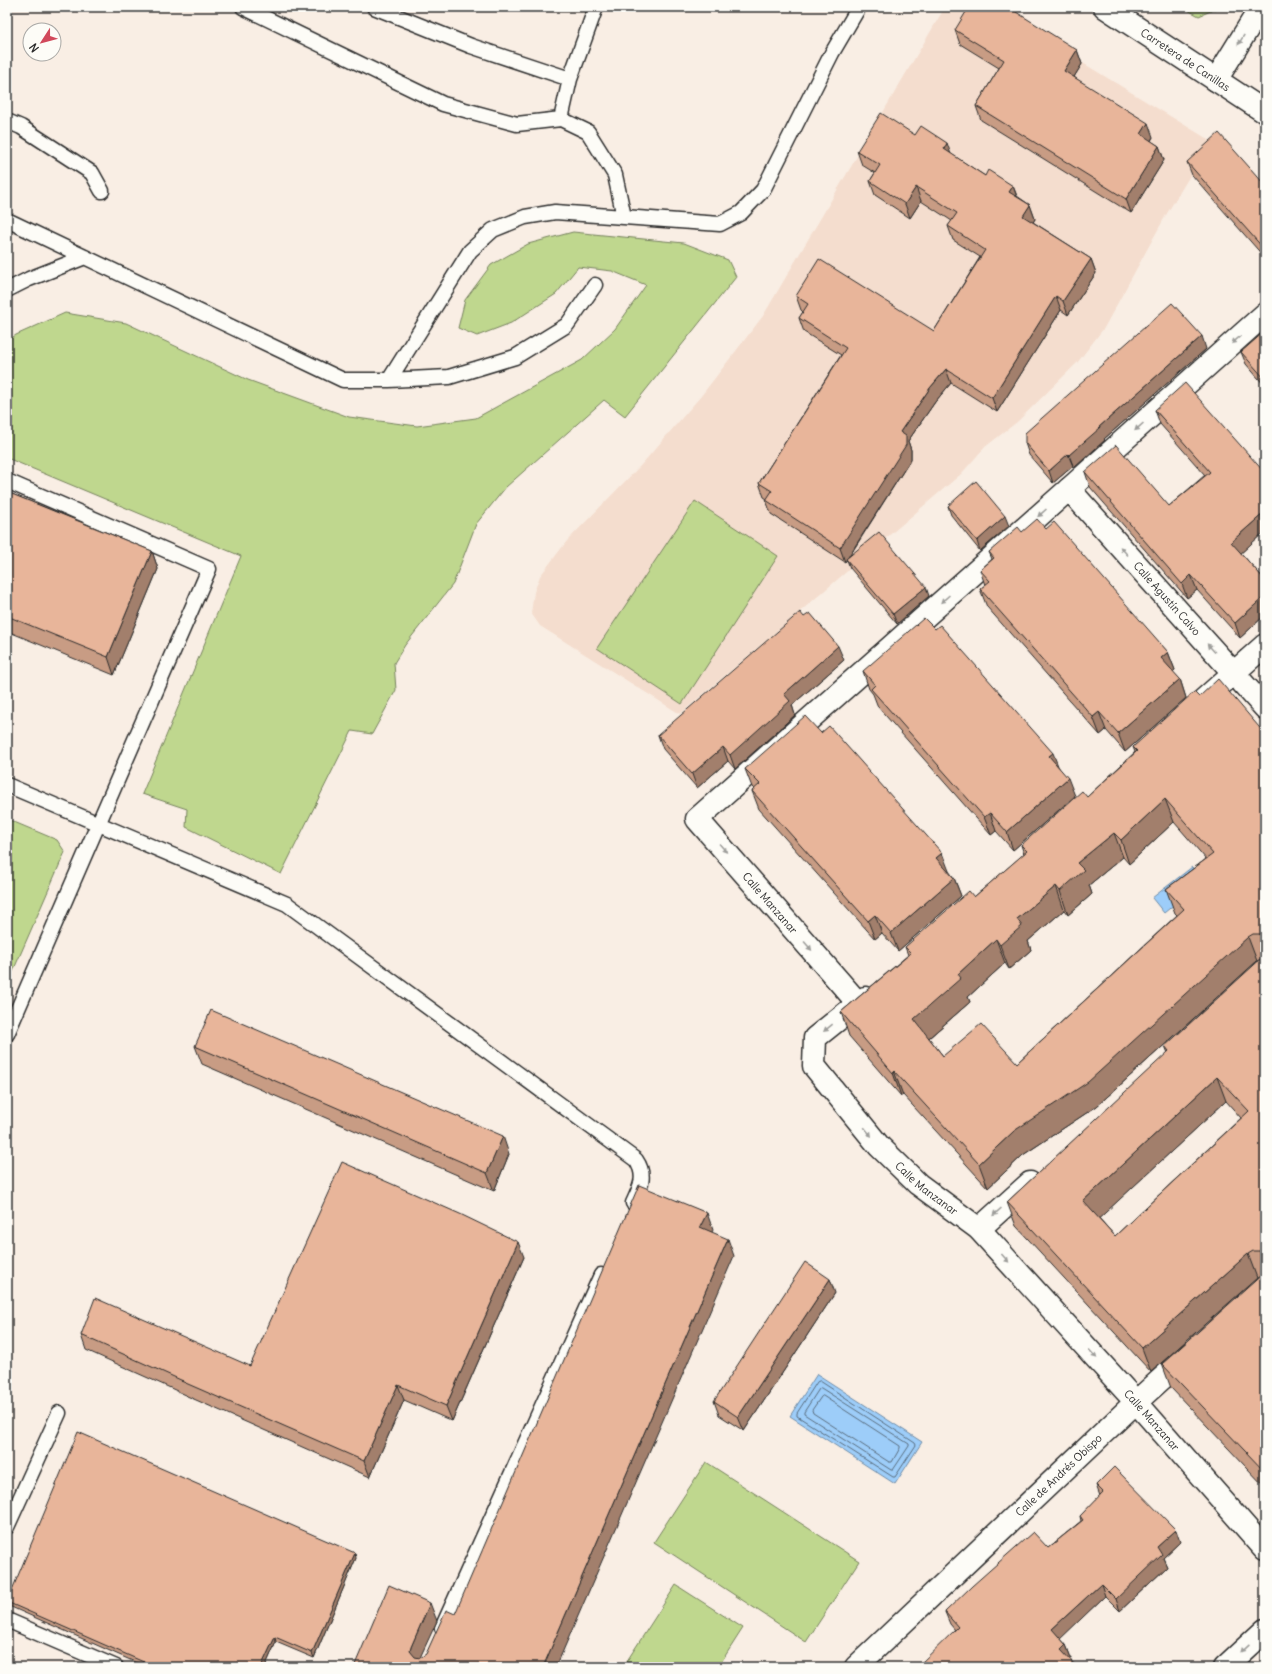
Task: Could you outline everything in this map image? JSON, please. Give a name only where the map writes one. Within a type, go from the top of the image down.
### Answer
[{"type":"street","name":"Carretera de Canillas","points":[[1105,7],[1265,112]]},
{"type":"street","points":[[1216,80],[1261,7]]},
{"type":"street","points":[[1069,490],[1265,314]]},
{"type":"street","name":"Calle Agustín Calvo","points":[[1069,490],[1265,708]]},
{"type":"street","name":"Calle Manzanar","points":[[1069,490],[697,819],[858,1003],[815,1038],[814,1066],[879,1146],[918,1184],[979,1229],[1136,1402],[1265,1549]]},
{"type":"street","points":[[1186,715],[1265,645]]},
{"type":"street","points":[[858,1003],[882,982]]},
{"type":"street","points":[[979,1229],[1047,1168]]},
{"type":"street","name":"Calle de Andrés Obispo","points":[[856,1667],[1136,1402],[1200,1344]]},
{"type":"street","points":[[1226,1667],[1265,1630]]},
{"type":"lane","points":[[243,7],[443,104],[517,124],[561,119],[588,132],[615,175],[624,217]]},
{"type":"lane","points":[[374,7],[471,46],[570,79]]},
{"type":"lane","points":[[561,119],[570,79],[596,7]]},
{"type":"lane","points":[[389,380],[470,251],[493,230],[524,217],[556,212],[720,224],[742,213],[763,190],[832,53],[859,7]]},
{"type":"lane","points":[[7,121],[21,127],[92,173],[102,191]]},
{"type":"lane","points":[[7,220],[343,380],[389,380],[449,377],[515,357],[567,325],[595,286]]},
{"type":"lane","points":[[7,290],[29,278],[84,257]]},
{"type":"lane","points":[[7,481],[209,569],[7,1034]]},
{"type":"lane","points":[[7,785],[287,904],[636,1160],[643,1174],[642,1183],[626,1218]]},
{"type":"lane","points":[[437,1640],[607,1261]]},
{"type":"lane","points":[[7,1527],[59,1413]]},
{"type":"lane","points":[[7,1620],[116,1667]]},
{"type":"shaded area","points":[[945,7],[991,7],[1211,141],[1166,215],[1104,328],[1077,363],[1017,422],[985,447],[961,474],[680,714],[540,626],[531,613],[534,592],[540,576],[567,541],[642,464],[701,396],[763,316]]},
{"type":"green space","points":[[1182,7],[1220,7],[1199,16]]},
{"type":"green space","points":[[573,232],[684,243],[728,260],[736,277],[625,416],[604,400],[506,487],[476,524],[453,584],[405,645],[394,663],[396,690],[372,734],[352,731],[281,874],[186,827],[187,809],[142,794],[241,556],[7,458],[7,341],[16,335],[65,313],[126,323],[248,380],[349,417],[417,426],[476,418],[582,360],[615,329],[646,285],[612,271],[578,267],[556,294],[511,323],[477,336],[458,328],[465,300],[491,265],[528,244]]},
{"type":"green space","points":[[695,501],[778,556],[682,704],[597,648]]},
{"type":"green space","points":[[7,819],[57,840],[65,852],[7,985]]},
{"type":"green space","points":[[706,1462],[859,1561],[806,1642],[654,1542]]},
{"type":"green space","points":[[676,1585],[743,1628],[718,1667],[623,1667]]},
{"type":"water","points":[[1192,867],[1203,881],[1164,913],[1152,898]]},
{"type":"water","points":[[817,1374],[922,1442],[895,1484],[790,1416]]},
{"type":"building","points":[[969,7],[1008,7],[1077,50],[1064,71],[1148,123],[1141,134],[1159,146],[1126,199],[976,106],[1004,60],[955,30]]},
{"type":"building","points":[[881,113],[915,135],[921,126],[947,143],[944,149],[985,176],[988,170],[1013,186],[1009,192],[1030,205],[1023,216],[1091,259],[1063,301],[1056,296],[992,398],[946,369],[930,388],[900,432],[906,436],[906,445],[840,548],[766,500],[772,491],[759,483],[846,348],[799,318],[808,304],[796,296],[819,259],[934,331],[985,250],[948,226],[957,213],[916,187],[905,204],[870,181],[880,165],[857,151]]},
{"type":"building","points":[[1219,133],[1265,185],[1265,250],[1187,162]]},
{"type":"building","points":[[1172,303],[1202,336],[1099,427],[1100,428],[1049,471],[1025,443],[1025,433]]},
{"type":"building","points":[[1265,331],[1265,379],[1241,352]]},
{"type":"building","points":[[1185,383],[1265,473],[1265,512],[1231,542],[1265,580],[1265,596],[1235,623],[1191,575],[1182,584],[1085,472],[1116,445],[1169,506],[1210,472],[1155,410]]},
{"type":"building","points":[[976,481],[1005,516],[977,541],[948,506]]},
{"type":"building","points":[[7,492],[152,551],[108,657],[7,616]]},
{"type":"building","points":[[1037,519],[1046,529],[1054,522],[1168,652],[1161,658],[1180,679],[1118,733],[1099,712],[1093,717],[980,589],[990,581],[980,570],[994,558],[989,552],[1018,527],[1022,532]]},
{"type":"building","points":[[879,532],[926,587],[893,614],[846,559]]},
{"type":"building","points":[[800,612],[804,617],[810,613],[838,646],[784,694],[790,701],[730,755],[723,747],[692,774],[658,735]]},
{"type":"building","points":[[924,618],[935,629],[940,625],[1053,753],[1049,756],[1068,778],[1007,832],[990,813],[984,817],[871,689],[875,685],[863,671]]},
{"type":"building","points":[[1218,679],[1265,734],[1265,938],[1260,934],[1253,934],[1248,937],[1088,1082],[1014,1131],[979,1164],[894,1071],[893,1073],[841,1012],[911,953],[905,947],[969,891],[974,897],[1027,851],[1021,845],[1082,791],[1087,797],[1137,751],[1133,747],[1194,692],[1199,697]],"holes":[[[1165,799],[1213,854],[1166,889],[1184,909],[1017,1063],[981,1024],[943,1056],[914,1019],[961,978],[958,974],[996,939],[1000,945],[1022,926],[1017,919],[1056,886],[1060,891],[1084,870],[1077,863],[1114,833],[1121,840]]]},
{"type":"building","points":[[805,716],[821,733],[829,726],[942,853],[936,858],[954,878],[891,933],[875,915],[868,921],[752,791],[760,784],[745,769]]},
{"type":"building","points":[[1265,955],[1265,1255],[1260,1251],[1253,1251],[1248,1254],[1142,1348],[1007,1202],[1169,1051],[1165,1046]],"holes":[[[1217,1077],[1249,1111],[1115,1236],[1083,1201]]]},
{"type":"building","points":[[211,1010],[503,1136],[487,1173],[195,1046]]},
{"type":"building","points":[[342,1162],[460,1214],[518,1242],[446,1406],[398,1385],[364,1461],[181,1381],[183,1381],[81,1335],[95,1298],[250,1366]]},
{"type":"building","points":[[639,1185],[707,1213],[700,1227],[728,1239],[543,1667],[354,1667],[389,1585],[430,1603],[411,1647],[410,1651],[415,1657],[420,1658],[426,1654],[446,1610],[455,1614]]},
{"type":"building","points":[[805,1262],[830,1279],[738,1417],[714,1401]]},
{"type":"building","points":[[1265,1272],[1265,1472],[1162,1364]]},
{"type":"building","points":[[78,1432],[355,1553],[312,1653],[275,1637],[261,1667],[155,1667],[7,1602]]},
{"type":"building","points":[[1114,1467],[1176,1530],[1157,1547],[1162,1555],[1116,1599],[1101,1584],[1052,1629],[1066,1645],[1061,1650],[1077,1667],[917,1667],[958,1627],[945,1612],[1033,1532],[1048,1548],[1083,1520],[1080,1516],[1103,1492],[1096,1485]]}]
